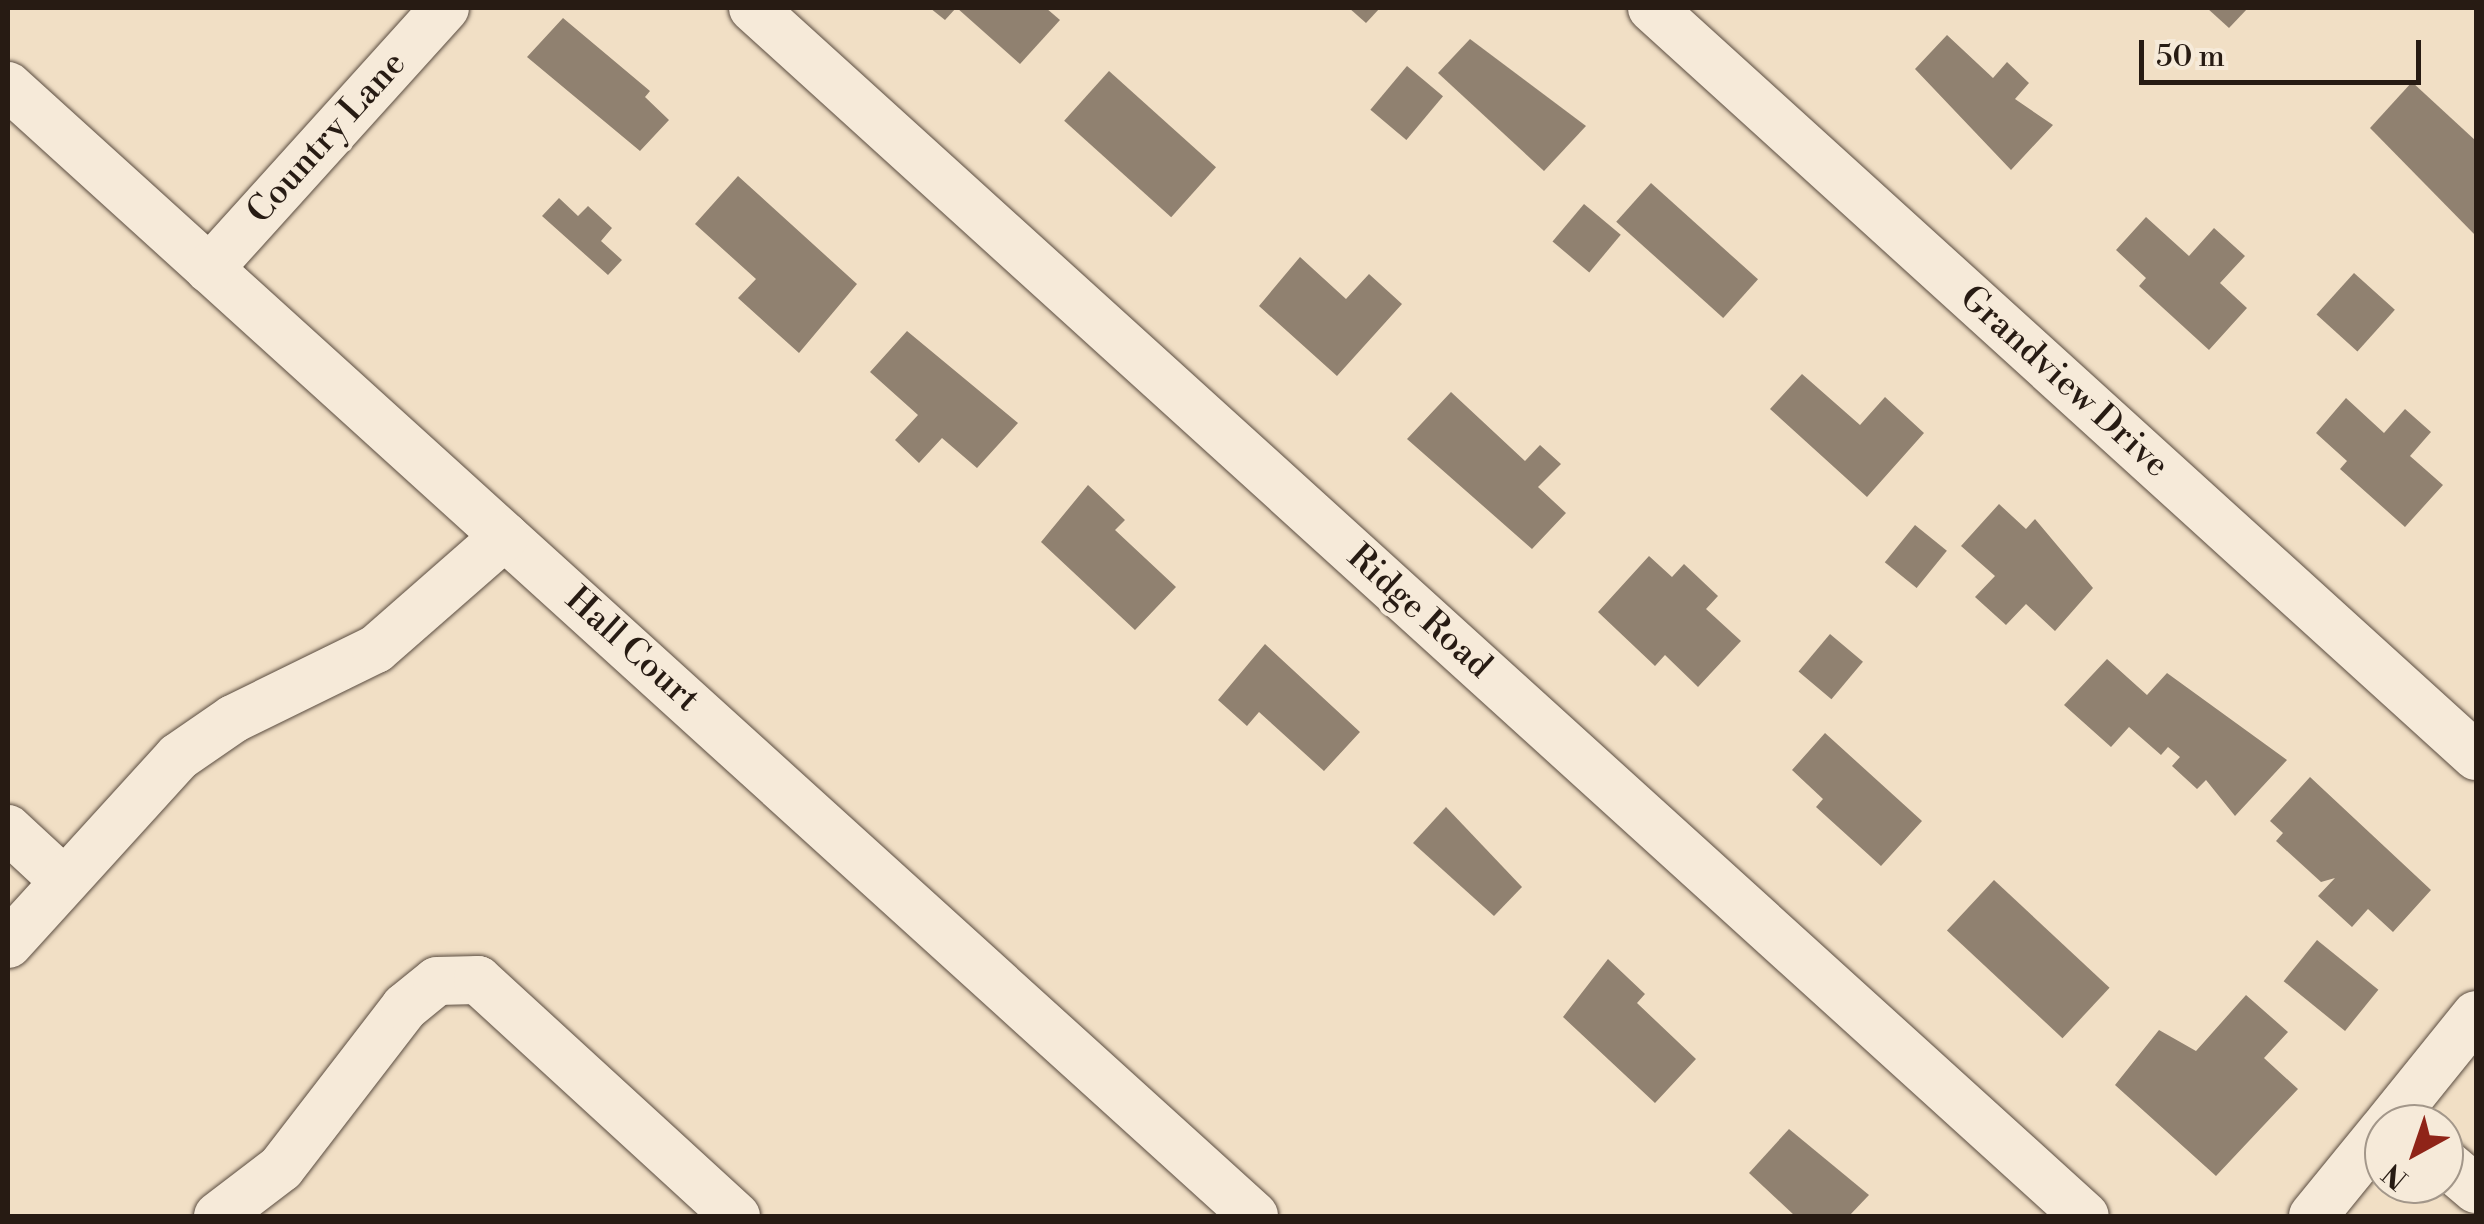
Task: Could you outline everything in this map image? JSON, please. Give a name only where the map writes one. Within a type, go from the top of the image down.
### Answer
[{"type":"street","name":"Country Lane","points":[[209,269],[445,8]]},
{"type":"street","name":"Ridge Road","points":[[753,8],[2085,1216]]},
{"type":"street","name":"Grandview Drive","points":[[1652,8],[2476,756]]},
{"type":"street","name":"Hall Court","points":[[8,86],[1254,1216]]},
{"type":"street","points":[[8,944],[62,879],[178,757],[233,719],[376,649],[505,536]]},
{"type":"street","points":[[8,829],[62,879]]},
{"type":"street","points":[[218,1216],[280,1168],[405,1007],[437,980],[478,980],[736,1216]]},
{"type":"street","points":[[2409,1104],[2471,1035]]},
{"type":"street","points":[[2313,1216],[2364,1156]]},
{"type":"building","points":[[930,8],[956,8],[945,20]]},
{"type":"building","points":[[957,8],[1046,8],[1060,20],[1020,64]]},
{"type":"building","points":[[1349,8],[1380,8],[1366,23]]},
{"type":"building","points":[[2207,8],[2248,8],[2229,28]]},
{"type":"building","points":[[563,18],[650,91],[645,97],[669,120],[640,151],[527,57]]},
{"type":"building","points":[[1947,35],[1993,78],[2007,62],[2029,83],[2015,99],[2053,125],[2011,170],[1915,69]]},
{"type":"building","points":[[1470,39],[1586,126],[1544,171],[1438,73]]},
{"type":"building","points":[[1407,66],[1443,96],[1406,140],[1370,110]]},
{"type":"building","points":[[1109,71],[1216,167],[1171,217],[1064,121]]},
{"type":"building","points":[[2412,82],[2476,141],[2476,236],[2370,128]]},
{"type":"building","points":[[738,176],[857,284],[799,353],[738,298],[756,279],[695,224]]},
{"type":"building","points":[[1651,183],[1758,279],[1723,318],[1616,222]]},
{"type":"building","points":[[559,198],[578,216],[588,206],[612,228],[601,241],[622,260],[608,275],[542,216]]},
{"type":"building","points":[[1584,204],[1621,235],[1589,272],[1553,242]]},
{"type":"building","points":[[2146,217],[2189,256],[2214,228],[2245,256],[2220,283],[2247,308],[2209,350],[2139,286],[2146,278],[2116,250]]},
{"type":"building","points":[[1300,257],[1346,299],[1369,274],[1402,304],[1337,376],[1259,306]]},
{"type":"building","points":[[2354,273],[2395,310],[2357,351],[2317,315]]},
{"type":"building","points":[[907,331],[1018,423],[977,468],[942,438],[919,463],[895,440],[918,415],[870,372]]},
{"type":"building","points":[[1802,374],[1860,425],[1885,397],[1924,433],[1867,497],[1770,409]]},
{"type":"building","points":[[1451,392],[1525,461],[1540,445],[1561,464],[1538,487],[1566,513],[1532,549],[1407,439]]},
{"type":"building","points":[[2346,398],[2384,433],[2405,409],[2431,432],[2410,456],[2443,485],[2405,527],[2340,469],[2347,461],[2316,433]]},
{"type":"building","points":[[1088,485],[1125,520],[1115,530],[1176,587],[1135,630],[1041,542]]},
{"type":"building","points":[[1999,504],[2026,529],[2035,519],[2093,588],[2055,631],[2026,604],[2006,625],[1975,597],[1995,576],[1961,546]]},
{"type":"building","points":[[1915,525],[1947,551],[1917,588],[1885,562]]},
{"type":"building","points":[[1649,556],[1672,577],[1684,564],[1718,596],[1706,609],[1741,641],[1698,687],[1665,655],[1655,666],[1598,612]]},
{"type":"building","points":[[1830,634],[1863,662],[1831,699],[1799,672]]},
{"type":"building","points":[[1265,644],[1360,732],[1324,771],[1259,712],[1247,726],[1218,700]]},
{"type":"building","points":[[2107,659],[2147,695],[2167,673],[2287,760],[2235,816],[2206,780],[2197,789],[2172,766],[2180,757],[2168,747],[2161,755],[2129,727],[2111,747],[2064,705]]},
{"type":"building","points":[[1825,733],[1922,821],[1881,866],[1816,807],[1823,799],[1792,770]]},
{"type":"building","points":[[2310,777],[2431,890],[2393,932],[2368,909],[2352,927],[2318,896],[2335,878],[2321,882],[2276,841],[2283,833],[2270,821]]},
{"type":"building","points":[[1446,807],[1522,887],[1494,916],[1413,843]]},
{"type":"building","points":[[1994,880],[2110,988],[2062,1038],[1947,930]]},
{"type":"building","points":[[2317,940],[2378,990],[2345,1031],[2284,981]]},
{"type":"building","points":[[1608,959],[1645,994],[1637,1003],[1696,1059],[1655,1103],[1563,1017]]},
{"type":"building","points":[[2246,995],[2288,1032],[2264,1058],[2298,1089],[2216,1176],[2115,1085],[2159,1030],[2196,1051]]},
{"type":"building","points":[[1789,1129],[1869,1195],[1849,1216],[1795,1216],[1749,1173]]}]
